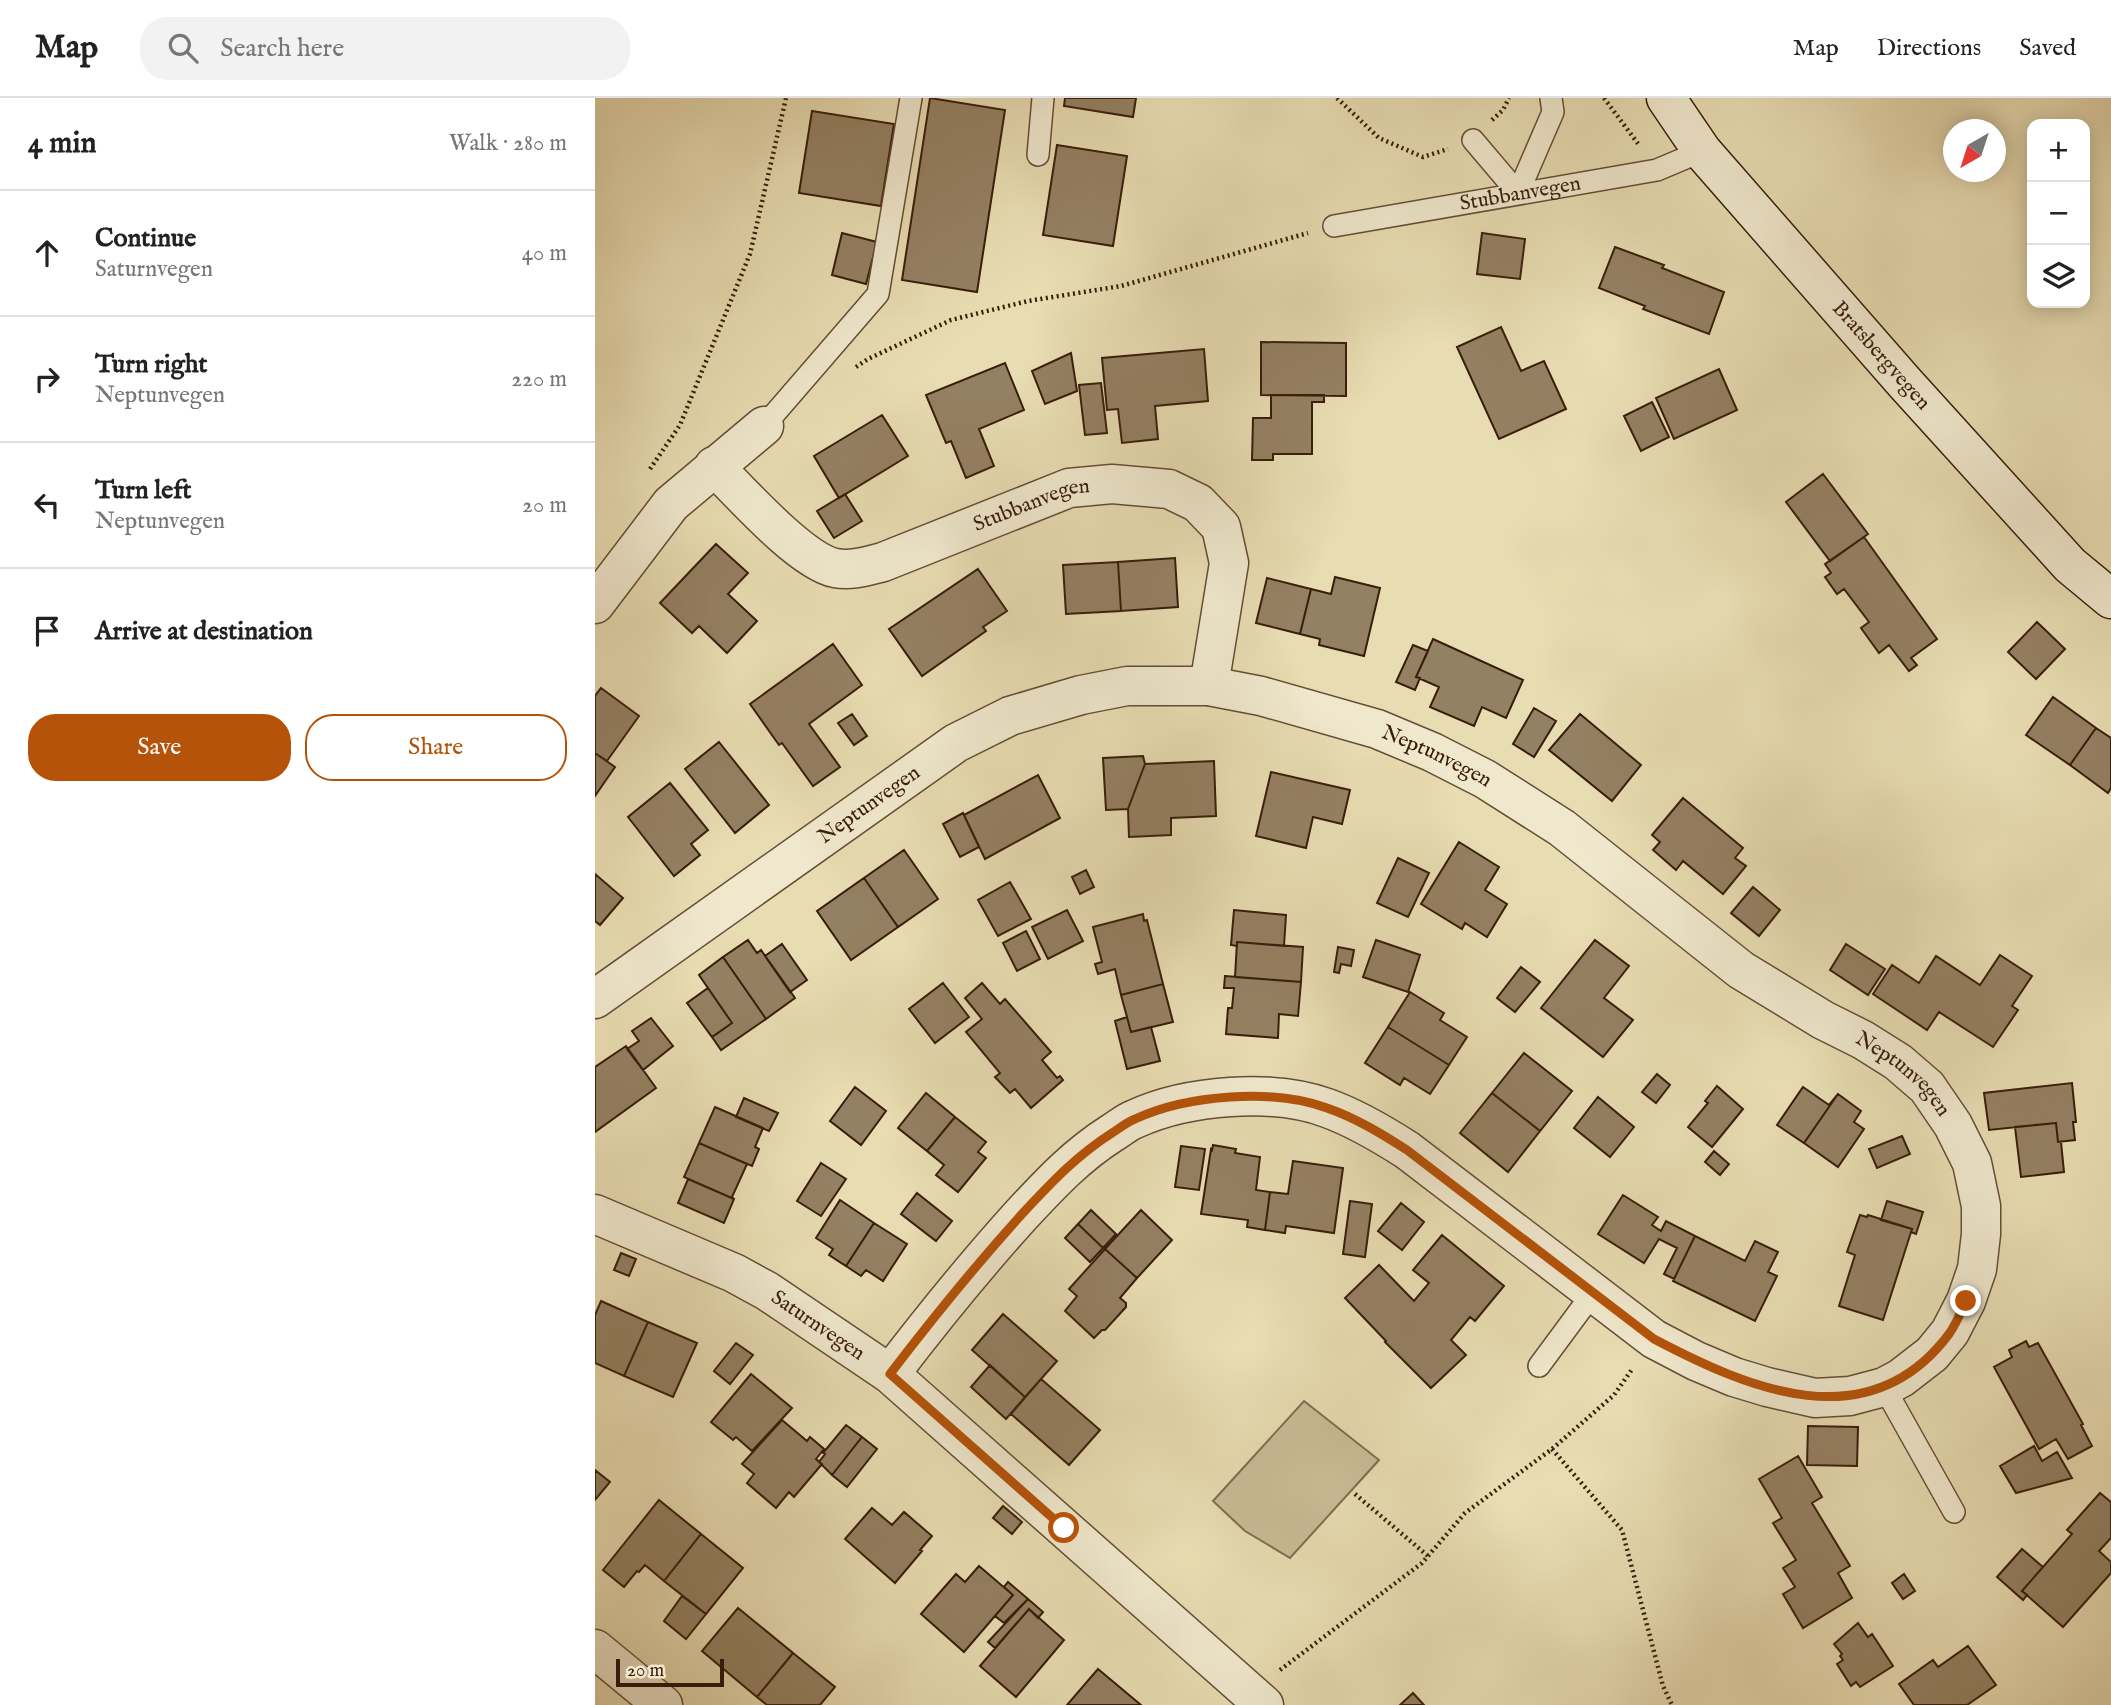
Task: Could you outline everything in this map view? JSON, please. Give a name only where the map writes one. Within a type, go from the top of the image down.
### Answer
[{"type":"street","name":"Bratsbergvegen","points":[[1666,98],[1702,151],[1906,383],[2070,565],[2111,599]]},
{"type":"street","points":[[595,604],[671,504],[764,426]]},
{"type":"street","name":"Stubbanvegen","points":[[714,466],[785,536],[815,559],[834,568],[856,569],[883,562],[1069,488],[1112,484],[1169,489],[1198,503],[1221,527],[1229,563],[1209,686]]},
{"type":"street","name":"Neptunvegen","points":[[595,999],[956,743],[1010,716],[1081,695],[1127,686],[1209,686],[1261,696],[1377,729],[1432,752],[1485,779],[1562,828],[1741,970],[1898,1062],[1927,1087],[1952,1125],[1972,1163],[1981,1206],[1977,1269],[1966,1301],[1950,1332],[1932,1354],[1901,1378],[1884,1387],[1850,1396],[1815,1398],[1734,1377],[1654,1339],[1407,1150],[1380,1133],[1329,1108],[1305,1101],[1252,1096],[1202,1100],[1134,1119],[1093,1145],[1064,1168],[998,1241],[890,1374]]},
{"type":"street","name":"Saturnvegen","points":[[595,1214],[734,1273],[784,1300],[890,1374],[1259,1700]]},
{"type":"street","points":[[595,1649],[663,1705]]},
{"type":"lane","points":[[764,426],[878,294],[911,98]]},
{"type":"lane","points":[[1038,155],[1043,98]]},
{"type":"lane","points":[[1473,140],[1518,193],[1553,112],[1551,98]]},
{"type":"lane","name":"Stubbanvegen","points":[[1334,226],[1657,170],[1702,151]]},
{"type":"lane","points":[[1539,1366],[1593,1293]]},
{"type":"lane","points":[[1884,1387],[1954,1512]]},
{"type":"path","points":[[649,471],[680,425],[750,254],[786,98]]},
{"type":"path","points":[[1337,98],[1379,138],[1423,157],[1473,140]]},
{"type":"path","points":[[1604,98],[1657,170]]},
{"type":"path","points":[[848,373],[868,359],[951,320],[1028,301],[1121,286],[1334,226]]},
{"type":"path","points":[[1259,1700],[1279,1671],[1422,1563],[1465,1513],[1552,1449],[1614,1395],[1654,1339]]},
{"type":"path","points":[[1552,1449],[1622,1531],[1663,1686],[1672,1705]]},
{"type":"path","points":[[1355,1494],[1428,1556]]},
{"type":"shaded area","points":[[1304,1401],[1379,1460],[1290,1558],[1245,1531],[1213,1501]]},
{"type":"building","points":[[930,98],[1005,110],[977,292],[902,280]]},
{"type":"building","points":[[1065,98],[1136,98],[1133,117],[1064,106]]},
{"type":"building","points":[[812,111],[894,124],[881,206],[799,193]]},
{"type":"building","points":[[1057,145],[1127,156],[1113,246],[1043,235]]},
{"type":"building","points":[[842,233],[877,242],[866,284],[832,275]]},
{"type":"building","points":[[1482,233],[1525,239],[1520,279],[1477,274]]},
{"type":"building","points":[[1615,247],[1724,292],[1709,334],[1643,309],[1645,306],[1599,288]]},
{"type":"building","points":[[1501,327],[1521,371],[1544,361],[1566,409],[1499,439],[1457,347]]},
{"type":"building","points":[[1261,342],[1346,343],[1346,396],[1261,395]]},
{"type":"building","points":[[1204,349],[1208,401],[1155,406],[1158,439],[1122,443],[1118,409],[1107,410],[1102,358]]},
{"type":"building","points":[[1071,353],[1077,391],[1045,404],[1032,371]]},
{"type":"building","points":[[1005,363],[1024,410],[979,429],[994,466],[966,478],[951,441],[946,443],[926,395]]},
{"type":"building","points":[[1719,369],[1737,410],[1674,439],[1656,398]]},
{"type":"building","points":[[1101,383],[1107,433],[1085,435],[1079,385]]},
{"type":"building","points":[[1271,395],[1324,395],[1324,402],[1312,402],[1312,454],[1273,454],[1273,460],[1252,460],[1253,418],[1271,418]]},
{"type":"building","points":[[1652,402],[1669,437],[1641,451],[1624,416]]},
{"type":"building","points":[[882,415],[908,456],[839,498],[814,456]]},
{"type":"building","points":[[1823,474],[1868,534],[1830,561],[1786,502]]},
{"type":"building","points":[[845,494],[862,521],[834,538],[817,511]]},
{"type":"building","points":[[1864,537],[1937,639],[1911,658],[1917,665],[1909,671],[1889,645],[1879,653],[1861,628],[1869,622],[1844,589],[1837,594],[1825,577],[1831,573],[1825,564]]},
{"type":"building","points":[[716,544],[748,573],[728,594],[757,621],[727,653],[699,626],[692,633],[660,603]]},
{"type":"building","points":[[1175,558],[1178,607],[1121,611],[1118,562]]},
{"type":"building","points":[[1118,562],[1121,611],[1066,614],[1063,565]]},
{"type":"building","points":[[978,569],[1007,611],[983,627],[986,631],[922,676],[889,629]]},
{"type":"building","points":[[1335,577],[1380,588],[1364,656],[1319,645],[1320,639],[1300,634],[1311,589],[1331,594]]},
{"type":"building","points":[[1267,578],[1311,589],[1300,634],[1256,623]]},
{"type":"building","points":[[2037,622],[2065,649],[2036,679],[2008,652]]},
{"type":"building","points":[[1433,639],[1523,680],[1506,718],[1482,707],[1474,726],[1430,707],[1439,687],[1416,677]]},
{"type":"building","points":[[833,644],[862,685],[809,724],[840,767],[813,786],[750,704]]},
{"type":"building","points":[[1413,645],[1428,651],[1416,677],[1420,678],[1415,690],[1396,682]]},
{"type":"building","points":[[601,688],[639,716],[607,761],[595,753],[595,696]]},
{"type":"building","points":[[2053,697],[2096,728],[2070,765],[2026,735]]},
{"type":"building","points":[[1534,708],[1556,721],[1534,757],[1513,744]]},
{"type":"building","points":[[852,714],[867,736],[854,745],[838,723]]},
{"type":"building","points":[[1580,714],[1641,765],[1612,801],[1549,750]]},
{"type":"building","points":[[2096,728],[2111,738],[2111,788],[2108,793],[2070,765]]},
{"type":"building","points":[[719,742],[769,805],[735,833],[685,769]]},
{"type":"building","points":[[595,753],[615,767],[595,796]]},
{"type":"building","points":[[1143,756],[1145,764],[1128,809],[1106,810],[1103,758]]},
{"type":"building","points":[[1214,761],[1216,816],[1171,818],[1171,835],[1129,837],[1128,809],[1145,764]]},
{"type":"building","points":[[1271,772],[1350,790],[1342,824],[1313,817],[1306,848],[1256,836]]},
{"type":"building","points":[[1038,775],[1060,818],[985,859],[964,815]]},
{"type":"building","points":[[670,783],[708,830],[691,844],[700,855],[674,876],[628,817]]},
{"type":"building","points":[[1683,798],[1743,848],[1735,858],[1746,866],[1723,894],[1683,861],[1676,870],[1653,850],[1660,842],[1652,835]]},
{"type":"building","points":[[963,813],[979,847],[960,857],[943,824]]},
{"type":"building","points":[[1459,842],[1499,867],[1485,890],[1507,904],[1487,937],[1465,923],[1462,929],[1421,904]]},
{"type":"building","points":[[904,850],[938,899],[898,927],[864,878]]},
{"type":"building","points":[[1398,858],[1429,873],[1408,917],[1377,903]]},
{"type":"building","points":[[1086,870],[1094,887],[1080,894],[1072,877]]},
{"type":"building","points":[[595,874],[623,898],[600,925],[595,921]]},
{"type":"building","points":[[864,878],[898,927],[851,960],[817,911]]},
{"type":"building","points":[[1010,882],[1031,919],[998,936],[978,900]]},
{"type":"building","points":[[1753,887],[1780,910],[1759,936],[1731,913]]},
{"type":"building","points":[[1067,910],[1083,941],[1048,959],[1032,927]]},
{"type":"building","points":[[1234,910],[1286,915],[1284,946],[1237,942],[1237,946],[1231,945]]},
{"type":"building","points":[[1143,914],[1144,921],[1147,920],[1163,984],[1121,995],[1115,969],[1098,974],[1095,964],[1102,962],[1093,927]]},
{"type":"building","points":[[1026,931],[1040,959],[1017,971],[1003,943]]},
{"type":"building","points":[[748,940],[757,953],[761,950],[795,998],[766,1019],[723,957]]},
{"type":"building","points":[[1376,940],[1420,955],[1408,992],[1363,977]]},
{"type":"building","points":[[1595,940],[1629,966],[1604,998],[1633,1020],[1603,1057],[1541,1008]]},
{"type":"building","points":[[1237,942],[1303,947],[1301,982],[1235,977]]},
{"type":"building","points":[[782,944],[807,980],[790,992],[765,956]]},
{"type":"building","points":[[1846,944],[1885,969],[1868,995],[1830,970]]},
{"type":"building","points":[[1338,947],[1354,950],[1351,966],[1341,964],[1339,973],[1334,972]]},
{"type":"building","points":[[2000,955],[2032,976],[2012,1006],[2018,1010],[1993,1047],[1939,1012],[1927,1030],[1873,994],[1892,965],[1919,983],[1936,956],[1980,985]]},
{"type":"building","points":[[723,957],[766,1019],[721,1050],[712,1037],[732,1023],[699,975]]},
{"type":"building","points":[[1521,967],[1540,982],[1515,1012],[1497,998]]},
{"type":"building","points":[[1225,976],[1301,982],[1298,1016],[1279,1014],[1278,1038],[1226,1034],[1228,1008],[1232,1008],[1234,988],[1224,988]]},
{"type":"building","points":[[943,983],[969,1017],[935,1043],[909,1009]]},
{"type":"building","points":[[982,983],[1000,1004],[1005,999],[1051,1052],[1042,1060],[1057,1078],[1060,1076],[1063,1080],[1031,1108],[1015,1089],[1010,1093],[995,1077],[1000,1073],[966,1032],[982,1019],[965,998]]},
{"type":"building","points":[[1163,984],[1173,1022],[1131,1032],[1121,995]]},
{"type":"building","points":[[708,988],[732,1023],[712,1037],[687,1003]]},
{"type":"building","points":[[1410,992],[1444,1013],[1440,1020],[1467,1037],[1449,1065],[1388,1027]]},
{"type":"building","points":[[1127,1017],[1131,1032],[1151,1027],[1160,1061],[1127,1069],[1115,1021]]},
{"type":"building","points":[[651,1018],[673,1046],[643,1070],[627,1049],[639,1041],[632,1031]]},
{"type":"building","points":[[1388,1027],[1449,1065],[1430,1094],[1404,1078],[1400,1085],[1365,1063]]},
{"type":"building","points":[[626,1046],[656,1088],[595,1132],[595,1067]]},
{"type":"building","points":[[1524,1053],[1572,1091],[1540,1131],[1492,1093]]},
{"type":"building","points":[[1657,1074],[1670,1085],[1656,1103],[1642,1092]]},
{"type":"building","points":[[2072,1083],[2075,1140],[2058,1142],[2056,1123],[1989,1130],[1984,1093]]},
{"type":"building","points":[[1717,1086],[1743,1109],[1712,1147],[1688,1127],[1708,1103],[1705,1101]]},
{"type":"building","points":[[855,1087],[886,1111],[861,1145],[830,1121]]},
{"type":"building","points":[[1803,1087],[1829,1105],[1838,1094],[1804,1143],[1777,1125]]},
{"type":"building","points":[[926,1093],[955,1117],[927,1151],[898,1128]]},
{"type":"building","points":[[1492,1093],[1540,1131],[1508,1172],[1460,1133]]},
{"type":"building","points":[[1838,1094],[1861,1111],[1854,1122],[1864,1129],[1838,1167],[1804,1143]]},
{"type":"building","points":[[1598,1097],[1634,1127],[1610,1157],[1574,1128]]},
{"type":"building","points":[[744,1098],[778,1113],[769,1131],[736,1117]]},
{"type":"building","points":[[715,1107],[763,1128],[755,1147],[759,1149],[752,1166],[699,1143]]},
{"type":"building","points":[[955,1117],[986,1142],[978,1152],[986,1158],[958,1192],[936,1175],[944,1165],[927,1151]]},
{"type":"building","points":[[2056,1123],[2064,1172],[2021,1177],[2015,1127]]},
{"type":"building","points":[[1902,1136],[1910,1154],[1877,1168],[1869,1149]]},
{"type":"building","points":[[699,1143],[747,1164],[732,1197],[734,1199],[684,1177]]},
{"type":"building","points":[[1213,1145],[1236,1149],[1235,1153],[1260,1157],[1256,1190],[1270,1192],[1265,1230],[1247,1227],[1248,1220],[1201,1214]]},
{"type":"building","points":[[1181,1146],[1205,1149],[1199,1190],[1175,1187]]},
{"type":"building","points":[[1714,1151],[1729,1164],[1720,1175],[1705,1162]]},
{"type":"building","points":[[1293,1161],[1343,1168],[1334,1233],[1286,1226],[1285,1233],[1265,1230],[1270,1192],[1288,1194]]},
{"type":"building","points":[[821,1163],[846,1179],[821,1216],[797,1201]]},
{"type":"building","points":[[688,1179],[734,1199],[724,1223],[678,1203]]},
{"type":"building","points":[[917,1193],[952,1221],[936,1241],[901,1214]]},
{"type":"building","points":[[1623,1195],[1658,1217],[1652,1225],[1661,1231],[1666,1221],[1695,1236],[1674,1279],[1664,1274],[1677,1248],[1659,1239],[1644,1263],[1598,1234]]},
{"type":"building","points":[[840,1200],[874,1223],[846,1266],[829,1255],[833,1249],[816,1238]]},
{"type":"building","points":[[1350,1201],[1372,1204],[1365,1257],[1343,1254]]},
{"type":"building","points":[[1887,1201],[1923,1212],[1916,1234],[1911,1232],[1912,1229],[1881,1220]]},
{"type":"building","points":[[1401,1203],[1424,1222],[1402,1250],[1378,1231]]},
{"type":"building","points":[[1091,1210],[1116,1234],[1103,1248],[1078,1224]]},
{"type":"building","points":[[1141,1210],[1172,1240],[1137,1278],[1105,1249]]},
{"type":"building","points":[[1860,1215],[1912,1229],[1883,1320],[1839,1306],[1855,1255],[1847,1252]]},
{"type":"building","points":[[874,1223],[907,1244],[883,1281],[866,1270],[861,1276],[846,1266]]},
{"type":"building","points":[[1078,1224],[1103,1248],[1090,1262],[1065,1238]]},
{"type":"building","points":[[1442,1235],[1504,1286],[1475,1321],[1470,1317],[1451,1340],[1466,1355],[1431,1388],[1345,1298],[1379,1265],[1414,1301],[1429,1283],[1413,1270]]},
{"type":"building","points":[[1695,1236],[1745,1261],[1755,1241],[1778,1252],[1768,1272],[1777,1276],[1755,1321],[1673,1281]]},
{"type":"building","points":[[1105,1249],[1137,1278],[1120,1298],[1126,1303],[1126,1307],[1094,1338],[1065,1311],[1077,1296],[1069,1289]]},
{"type":"building","points":[[621,1253],[636,1259],[629,1276],[614,1270]]},
{"type":"building","points":[[601,1301],[648,1322],[624,1376],[595,1363],[595,1315]]},
{"type":"building","points":[[1003,1314],[1057,1361],[1025,1397],[972,1350]]},
{"type":"building","points":[[648,1322],[697,1343],[673,1397],[624,1376]]},
{"type":"building","points":[[2026,1341],[2029,1347],[2038,1343],[2083,1424],[2081,1425],[2092,1446],[2068,1459],[2056,1439],[2039,1449],[1994,1367],[2012,1357],[2009,1350]]},
{"type":"building","points":[[736,1343],[753,1355],[730,1384],[714,1371]]},
{"type":"building","points":[[990,1365],[1025,1397],[1006,1419],[971,1387]]},
{"type":"building","points":[[751,1374],[792,1408],[752,1451],[736,1437],[733,1440],[711,1422]]},
{"type":"building","points":[[1041,1379],[1100,1430],[1069,1465],[1011,1414]]},
{"type":"building","points":[[782,1420],[807,1441],[810,1437],[824,1449],[816,1459],[822,1464],[794,1497],[789,1492],[776,1508],[747,1483],[754,1474],[742,1464]]},
{"type":"building","points":[[846,1425],[862,1437],[832,1475],[819,1462]]},
{"type":"building","points":[[1808,1426],[1858,1427],[1857,1466],[1807,1465]]},
{"type":"building","points":[[862,1437],[877,1449],[847,1487],[832,1475]]},
{"type":"building","points":[[2034,1446],[2042,1461],[2057,1452],[2072,1478],[2016,1493],[2000,1466]]},
{"type":"building","points":[[1798,1456],[1822,1497],[1812,1503],[1850,1566],[1838,1573],[1852,1598],[1803,1628],[1783,1594],[1795,1587],[1783,1568],[1796,1560],[1773,1523],[1782,1518],[1759,1479]]},
{"type":"building","points":[[595,1470],[610,1482],[595,1500]]},
{"type":"building","points":[[2100,1493],[2111,1502],[2111,1538],[2099,1551],[2111,1562],[2111,1573],[2063,1627],[2022,1591],[2072,1534],[2067,1530]]},
{"type":"building","points":[[659,1500],[701,1534],[664,1581],[645,1565],[624,1587],[603,1570]]},
{"type":"building","points":[[1003,1506],[1022,1522],[1012,1534],[993,1518]]},
{"type":"building","points":[[872,1508],[892,1525],[904,1512],[932,1536],[895,1583],[845,1539]]},
{"type":"building","points":[[701,1534],[743,1568],[706,1614],[664,1581]]},
{"type":"building","points":[[2022,1549],[2043,1567],[2022,1591],[2027,1595],[2023,1600],[1997,1577]]},
{"type":"building","points":[[979,1566],[1013,1595],[964,1652],[921,1614],[956,1574],[965,1582]]},
{"type":"building","points":[[1904,1574],[1915,1591],[1903,1599],[1892,1583]]},
{"type":"building","points":[[1008,1582],[1028,1599],[1004,1623],[995,1616],[1013,1595],[1004,1587]]},
{"type":"building","points":[[682,1596],[706,1614],[686,1639],[664,1621]]},
{"type":"building","points":[[1028,1599],[1043,1612],[1038,1618],[1029,1609],[995,1648],[988,1642]]},
{"type":"building","points":[[738,1608],[793,1653],[757,1697],[702,1651]]},
{"type":"building","points":[[1029,1609],[1064,1640],[1016,1697],[980,1666]]},
{"type":"building","points":[[1858,1623],[1868,1637],[1872,1634],[1893,1666],[1860,1687],[1856,1682],[1851,1686],[1837,1664],[1843,1660],[1834,1644]]},
{"type":"building","points":[[1968,1646],[1996,1685],[1967,1705],[1914,1705],[1899,1684],[1933,1660],[1938,1667]]},
{"type":"building","points":[[793,1653],[835,1687],[820,1705],[767,1705],[757,1697]]},
{"type":"building","points":[[1098,1669],[1141,1705],[1067,1705]]},
{"type":"building","points":[[1413,1693],[1424,1705],[1400,1705]]},
{"type":"route","points":[[1064,1528],[890,1374],[998,1241],[1064,1168],[1093,1145],[1134,1119],[1165,1109],[1202,1100],[1252,1096],[1305,1101],[1329,1108],[1380,1133],[1407,1150],[1654,1339],[1696,1361],[1767,1387],[1815,1398],[1850,1396],[1884,1387],[1901,1378],[1932,1354],[1950,1332],[1966,1301]]}]
